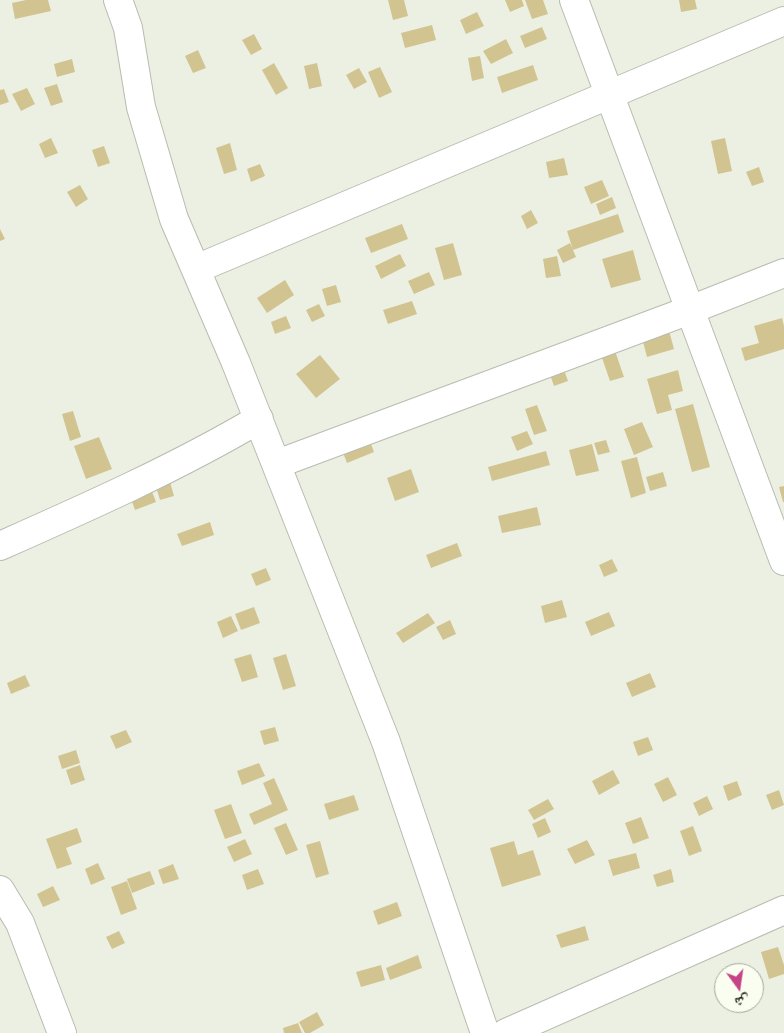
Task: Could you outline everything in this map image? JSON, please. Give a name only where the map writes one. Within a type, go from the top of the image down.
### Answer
[{"type":"street","points":[[118,0],[128,28],[141,106],[174,219],[277,464],[386,742],[484,1033]]},
{"type":"street","points":[[574,0],[784,561]]},
{"type":"street","points":[[196,269],[784,20]]},
{"type":"street","points":[[277,464],[784,273]]},
{"type":"street","points":[[0,546],[186,460],[259,420]]},
{"type":"street","points":[[0,890],[20,923],[62,1033]]},
{"type":"street","points":[[506,1033],[784,910]]},
{"type":"building","points":[[26,0],[48,0],[51,11],[15,19],[12,3]]},
{"type":"building","points":[[388,0],[404,0],[408,16],[393,20]]},
{"type":"building","points":[[505,0],[522,0],[524,6],[510,12]]},
{"type":"building","points":[[525,0],[543,0],[548,14],[532,19]]},
{"type":"building","points":[[679,0],[695,0],[697,9],[681,12]]},
{"type":"building","points":[[477,12],[484,26],[466,34],[460,20]]},
{"type":"building","points":[[432,25],[436,40],[405,48],[401,33]]},
{"type":"building","points":[[542,27],[547,39],[525,48],[520,36]]},
{"type":"building","points":[[254,34],[262,49],[251,55],[242,40]]},
{"type":"building","points":[[506,39],[513,53],[491,64],[483,51]]},
{"type":"building","points":[[198,50],[206,68],[193,73],[185,56]]},
{"type":"building","points":[[480,56],[484,78],[472,81],[468,58]]},
{"type":"building","points":[[72,59],[75,72],[57,77],[54,64]]},
{"type":"building","points":[[274,63],[288,88],[276,95],[262,70]]},
{"type":"building","points":[[317,63],[322,86],[309,89],[304,66]]},
{"type":"building","points":[[533,65],[538,80],[502,93],[497,77]]},
{"type":"building","points":[[380,67],[392,92],[379,98],[368,72]]},
{"type":"building","points":[[359,68],[367,82],[354,89],[346,75]]},
{"type":"building","points":[[57,84],[63,102],[51,106],[44,88]]},
{"type":"building","points":[[27,88],[35,104],[21,111],[12,94]]},
{"type":"building","points":[[4,89],[9,102],[0,105],[0,90]]},
{"type":"building","points":[[51,138],[58,153],[45,158],[39,144]]},
{"type":"building","points":[[725,138],[732,171],[718,174],[711,141]]},
{"type":"building","points":[[230,143],[237,170],[224,174],[216,148]]},
{"type":"building","points":[[104,146],[110,163],[98,167],[92,150]]},
{"type":"building","points":[[564,158],[568,175],[549,178],[546,162]]},
{"type":"building","points":[[260,164],[265,176],[251,182],[247,169]]},
{"type":"building","points":[[759,167],[764,182],[752,186],[746,172]]},
{"type":"building","points":[[602,180],[609,196],[591,204],[584,187]]},
{"type":"building","points":[[80,185],[88,199],[76,207],[67,192]]},
{"type":"building","points":[[612,197],[616,208],[600,215],[596,204]]},
{"type":"building","points":[[531,210],[538,223],[527,229],[521,216]]},
{"type":"building","points":[[618,214],[624,232],[573,250],[567,231]]},
{"type":"building","points":[[402,224],[408,239],[371,253],[365,238]]},
{"type":"building","points":[[0,229],[5,239],[0,241]]},
{"type":"building","points":[[453,243],[462,275],[444,280],[435,248]]},
{"type":"building","points":[[570,243],[576,257],[563,263],[557,250]]},
{"type":"building","points":[[633,250],[641,280],[611,288],[602,259]]},
{"type":"building","points":[[400,254],[406,266],[381,279],[375,266]]},
{"type":"building","points":[[557,256],[561,276],[546,278],[543,259]]},
{"type":"building","points":[[429,272],[435,285],[414,294],[408,281]]},
{"type":"building","points":[[285,280],[294,295],[267,313],[257,298]]},
{"type":"building","points":[[336,285],[341,302],[327,306],[322,289]]},
{"type":"building","points":[[412,301],[417,314],[388,324],[383,310]]},
{"type":"building","points":[[319,304],[325,316],[312,322],[306,310]]},
{"type":"building","points":[[286,316],[291,328],[275,334],[271,322]]},
{"type":"building","points":[[782,318],[784,349],[745,361],[741,348],[759,343],[754,326]]},
{"type":"building","points":[[668,327],[674,349],[647,357],[641,334]]},
{"type":"building","points":[[614,348],[624,377],[610,381],[600,352]]},
{"type":"building","points":[[320,355],[340,379],[316,398],[296,374]]},
{"type":"building","points":[[563,367],[568,381],[554,386],[549,372]]},
{"type":"building","points":[[678,370],[683,391],[668,395],[672,410],[657,414],[647,379]]},
{"type":"building","points":[[693,404],[710,467],[692,472],[675,409]]},
{"type":"building","points":[[537,405],[547,431],[534,435],[525,409]]},
{"type":"building","points":[[73,411],[81,437],[70,441],[62,414]]},
{"type":"building","points":[[642,422],[653,447],[634,455],[624,429]]},
{"type":"building","points":[[527,431],[533,444],[517,451],[511,437]]},
{"type":"building","points":[[99,437],[112,469],[86,479],[74,446]]},
{"type":"building","points":[[369,439],[374,452],[347,463],[342,450]]},
{"type":"building","points":[[606,440],[610,452],[598,455],[594,443]]},
{"type":"building","points":[[592,444],[599,471],[576,476],[569,450]]},
{"type":"building","points":[[546,451],[550,465],[492,481],[488,467]]},
{"type":"building","points":[[637,457],[646,493],[631,498],[621,461]]},
{"type":"building","points":[[411,469],[419,492],[395,501],[387,478]]},
{"type":"building","points":[[663,472],[667,486],[650,491],[646,477]]},
{"type":"building","points":[[170,482],[174,496],[160,500],[156,487]]},
{"type":"building","points":[[784,486],[784,502],[783,502],[779,487]]},
{"type":"building","points":[[151,489],[156,502],[135,510],[130,496]]},
{"type":"building","points":[[537,507],[541,525],[502,533],[498,516]]},
{"type":"building","points":[[210,522],[214,535],[182,546],[177,534]]},
{"type":"building","points":[[457,543],[462,556],[431,568],[426,555]]},
{"type":"building","points":[[612,559],[618,571],[604,577],[599,565]]},
{"type":"building","points":[[266,568],[271,580],[256,586],[251,574]]},
{"type":"building","points":[[562,600],[567,617],[545,623],[541,606]]},
{"type":"building","points":[[254,607],[260,623],[241,630],[235,614]]},
{"type":"building","points":[[609,612],[615,626],[591,636],[585,622]]},
{"type":"building","points":[[428,613],[435,623],[403,643],[396,633]]},
{"type":"building","points":[[231,616],[238,631],[223,638],[217,622]]},
{"type":"building","points":[[450,620],[456,634],[443,640],[436,627]]},
{"type":"building","points":[[251,654],[258,677],[242,682],[234,659]]},
{"type":"building","points":[[286,654],[296,686],[283,690],[273,658]]},
{"type":"building","points":[[650,673],[656,687],[632,697],[626,683]]},
{"type":"building","points":[[25,675],[30,686],[11,694],[7,683]]},
{"type":"building","points":[[275,727],[279,741],[264,745],[260,731]]},
{"type":"building","points":[[126,730],[132,742],[116,749],[110,736]]},
{"type":"building","points":[[648,737],[653,750],[638,756],[633,742]]},
{"type":"building","points":[[76,750],[80,763],[62,769],[58,756]]},
{"type":"building","points":[[259,763],[265,776],[242,785],[237,771]]},
{"type":"building","points":[[80,765],[85,780],[71,785],[66,770]]},
{"type":"building","points":[[613,770],[620,783],[599,795],[592,781]]},
{"type":"building","points":[[668,777],[677,795],[663,802],[654,784]]},
{"type":"building","points":[[274,778],[288,810],[254,825],[249,814],[272,804],[263,783]]},
{"type":"building","points":[[737,781],[742,795],[728,801],[723,786]]},
{"type":"building","points":[[779,790],[784,805],[772,810],[766,795]]},
{"type":"building","points":[[354,795],[359,810],[329,820],[324,804]]},
{"type":"building","points":[[707,796],[713,809],[699,816],[693,803]]},
{"type":"building","points":[[548,799],[554,809],[534,820],[528,810]]},
{"type":"building","points":[[231,804],[242,833],[225,839],[214,810]]},
{"type":"building","points":[[641,817],[649,838],[633,844],[625,823]]},
{"type":"building","points":[[545,818],[551,832],[538,838],[532,824]]},
{"type":"building","points":[[286,823],[298,850],[286,855],[274,828]]},
{"type":"building","points":[[693,826],[702,851],[689,856],[680,831]]},
{"type":"building","points":[[77,828],[82,842],[66,848],[72,864],[57,869],[46,839]]},
{"type":"building","points":[[245,839],[252,854],[234,862],[227,847]]},
{"type":"building","points":[[587,840],[595,855],[575,864],[567,849]]},
{"type":"building","points":[[320,841],[329,874],[316,878],[306,845]]},
{"type":"building","points":[[514,841],[518,855],[533,850],[541,875],[502,887],[490,848]]},
{"type":"building","points":[[636,853],[640,868],[613,876],[608,860]]},
{"type":"building","points":[[98,863],[105,879],[91,885],[85,869]]},
{"type":"building","points":[[173,864],[179,879],[163,884],[158,870]]},
{"type":"building","points":[[258,869],[264,884],[247,890],[242,875]]},
{"type":"building","points":[[671,869],[674,882],[657,887],[653,875]]},
{"type":"building","points":[[150,871],[155,884],[132,893],[127,879]]},
{"type":"building","points":[[127,881],[137,909],[121,915],[111,887]]},
{"type":"building","points":[[53,886],[60,900],[43,907],[37,894]]},
{"type":"building","points":[[397,902],[402,916],[378,925],[373,911]]},
{"type":"building","points":[[585,926],[589,940],[561,948],[556,935]]},
{"type":"building","points":[[119,931],[125,943],[112,949],[106,937]]},
{"type":"building","points":[[778,947],[784,965],[784,974],[769,979],[761,952]]},
{"type":"building","points":[[418,955],[422,968],[390,980],[386,968]]},
{"type":"building","points":[[381,965],[385,980],[361,987],[356,972]]},
{"type":"building","points":[[317,1012],[324,1025],[310,1033],[305,1033],[299,1022]]},
{"type":"building","points":[[298,1023],[302,1033],[284,1033],[283,1028]]}]
